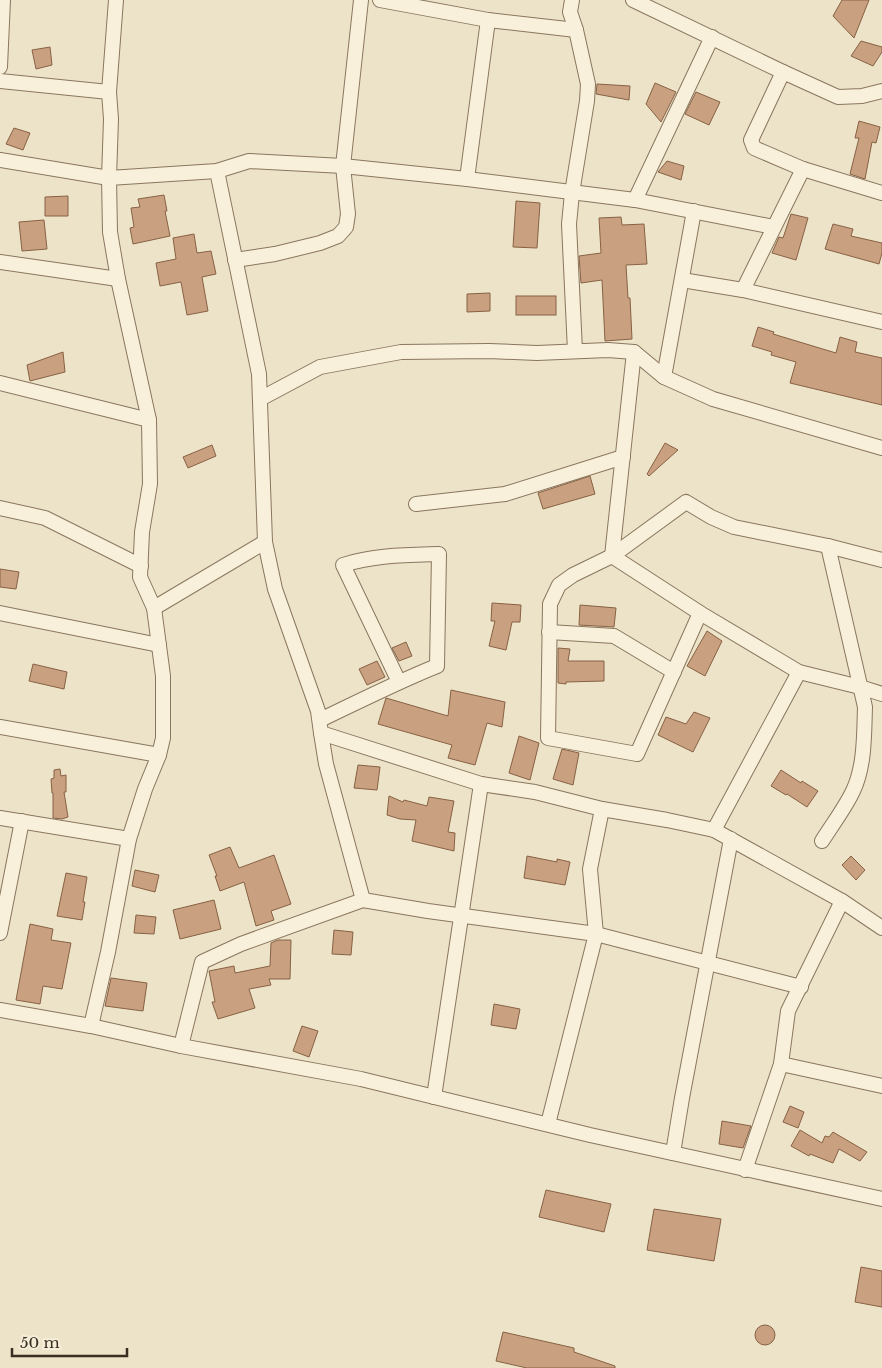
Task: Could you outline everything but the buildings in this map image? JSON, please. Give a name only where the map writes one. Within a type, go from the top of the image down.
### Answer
[{"type":"street","points":[[0,66],[3,0]]},
{"type":"street","points":[[90,1026],[108,952],[129,839],[145,788],[159,755],[163,738],[164,676],[154,608],[140,577],[142,532],[150,484],[149,420],[118,280],[110,232],[109,178],[112,119],[109,92],[116,0]]},
{"type":"street","points":[[235,260],[284,252],[320,243],[338,236],[346,227],[348,214],[343,166],[362,0]]},
{"type":"street","points":[[380,0],[488,20],[576,30]]},
{"type":"street","points":[[572,0],[570,12],[588,84],[569,224],[575,352]]},
{"type":"street","points":[[634,0],[838,97],[862,96],[882,91]]},
{"type":"street","points":[[468,179],[488,20]]},
{"type":"street","points":[[635,200],[712,37]]},
{"type":"street","points":[[782,72],[751,140],[754,148],[803,169],[882,193]]},
{"type":"street","points":[[0,81],[109,92]]},
{"type":"street","points":[[0,160],[109,178],[217,171],[249,161],[343,166],[468,179],[635,200],[774,227]]},
{"type":"street","points":[[743,290],[803,169]]},
{"type":"street","points":[[217,171],[259,374],[265,542],[276,589],[318,711],[326,764],[363,900]]},
{"type":"street","points":[[664,377],[694,211]]},
{"type":"street","points":[[0,262],[118,280]]},
{"type":"street","points":[[682,280],[743,290],[882,322]]},
{"type":"street","points":[[260,399],[320,367],[401,352],[489,351],[537,353],[608,350],[634,352],[664,377],[713,399],[882,448]]},
{"type":"street","points":[[612,556],[634,352]]},
{"type":"street","points":[[1,387],[149,420]]},
{"type":"street","points":[[416,504],[505,494],[623,457]]},
{"type":"street","points":[[700,613],[637,754],[548,738],[550,604],[559,586],[573,575],[612,556],[686,502],[711,517],[734,527],[828,546],[882,560]]},
{"type":"street","points":[[0,508],[46,518],[141,566]]},
{"type":"street","points":[[154,608],[265,542]]},
{"type":"street","points":[[822,841],[854,790],[861,761],[865,707],[828,546]]},
{"type":"street","points":[[320,727],[398,682],[437,666],[439,554],[395,555],[344,565],[398,682]]},
{"type":"street","points":[[612,556],[700,613],[799,672],[882,694]]},
{"type":"street","points":[[0,613],[159,645]]},
{"type":"street","points":[[549,632],[614,636],[674,672]]},
{"type":"street","points":[[714,830],[799,672]]},
{"type":"street","points":[[0,727],[159,755]]},
{"type":"street","points":[[320,727],[481,784],[536,792],[602,810],[667,820],[714,830],[842,901],[882,928]]},
{"type":"street","points":[[434,1096],[481,784]]},
{"type":"street","points":[[548,1124],[596,934],[590,869],[602,810]]},
{"type":"street","points":[[0,818],[129,839]]},
{"type":"street","points":[[0,933],[22,821]]},
{"type":"street","points":[[673,1153],[731,839]]},
{"type":"street","points":[[181,1046],[202,962],[241,944],[363,900],[462,916],[596,934],[801,987]]},
{"type":"street","points":[[745,1170],[780,1064],[788,1011],[842,901]]},
{"type":"street","points":[[0,1010],[361,1079],[745,1170],[882,1198]]},
{"type":"street","points":[[780,1064],[882,1086]]}]
